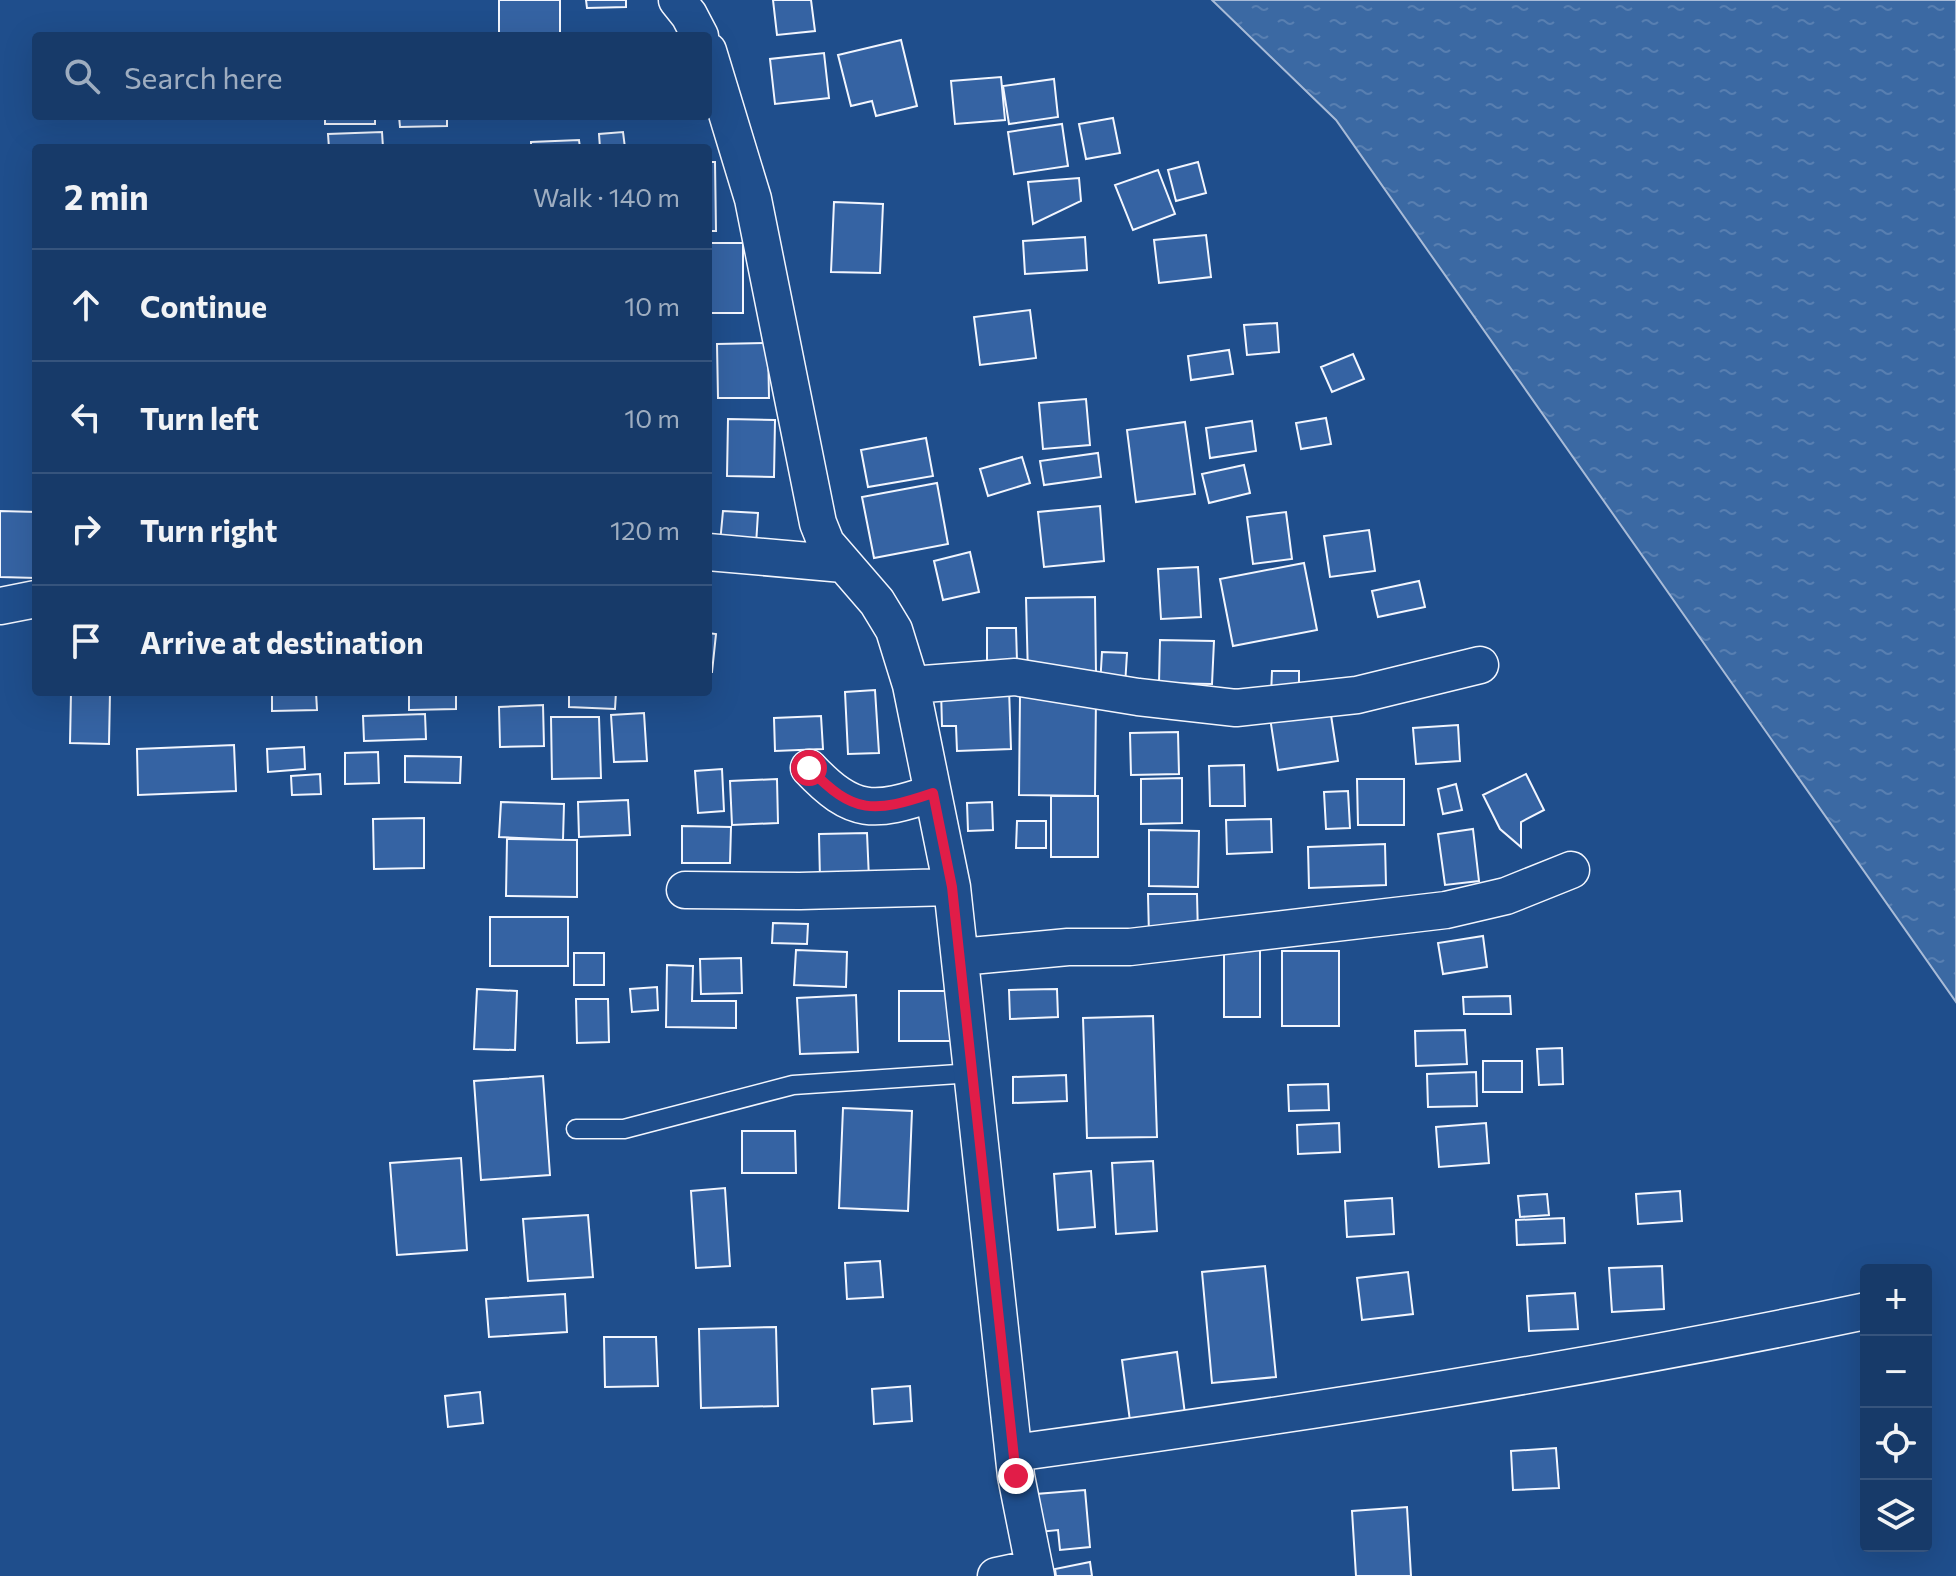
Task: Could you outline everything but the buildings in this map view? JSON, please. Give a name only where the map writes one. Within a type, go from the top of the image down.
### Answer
[{"type":"street","points":[[677,0],[698,32]]},
{"type":"street","points":[[712,64],[753,199],[818,523],[826,543],[877,602],[888,621],[911,685],[952,887],[1014,1453],[1035,1572],[996,1576]]},
{"type":"street","points":[[712,552],[843,564]]},
{"type":"street","points":[[0,606],[32,600]]},
{"type":"street","points":[[911,685],[1015,677],[1138,697],[1236,708],[1357,695],[1480,665]]},
{"type":"street","points":[[809,768],[834,794],[864,806],[895,806],[933,793]]},
{"type":"street","points":[[960,957],[1068,947],[1130,947],[1446,910],[1506,896],[1571,870]]},
{"type":"street","points":[[685,890],[952,887]]},
{"type":"street","points":[[1014,1453],[1460,1388],[1701,1346],[1860,1312]]},
{"type":"lane","points":[[576,1129],[624,1129],[793,1085],[973,1073]]},
{"type":"water","points":[[1212,0],[1956,0],[1956,1002],[1336,120]]},
{"type":"route","points":[[809,768],[834,794],[864,806],[895,806],[933,793],[952,887],[1016,1476]]}]
